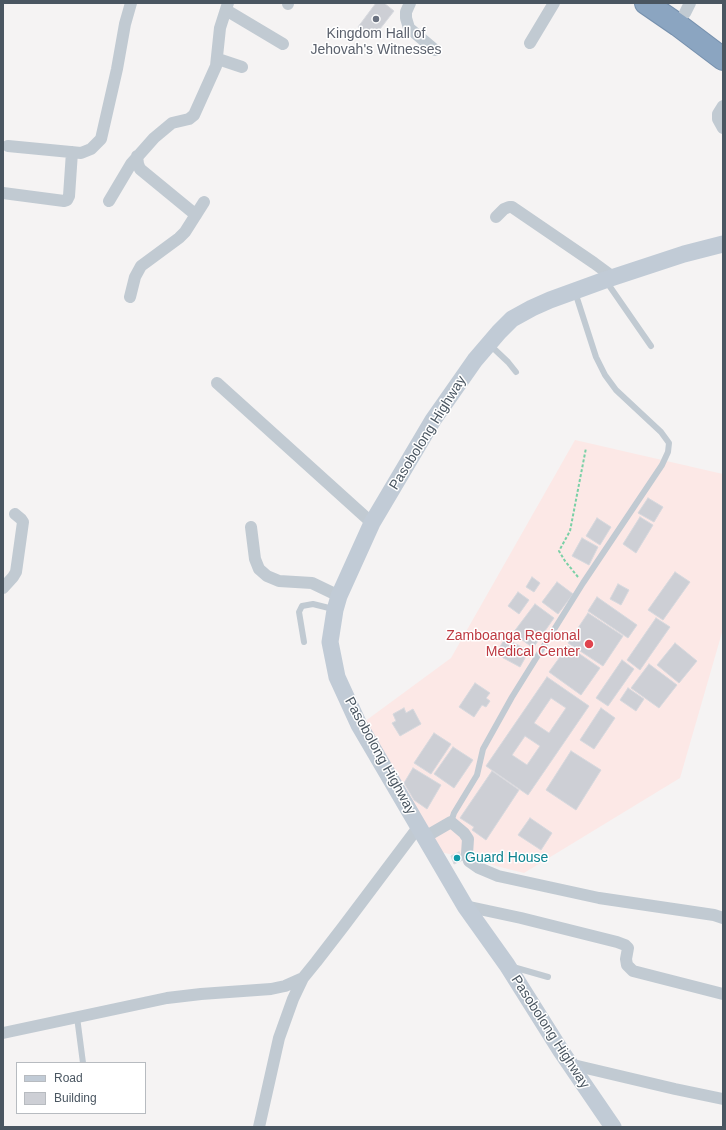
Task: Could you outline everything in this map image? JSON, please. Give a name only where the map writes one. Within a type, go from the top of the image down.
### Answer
[{"type":"highway","points":[[646,3],[678,25],[723,60]]},
{"type":"highway","points":[[682,6],[723,43]]},
{"type":"street","points":[[8,146],[81,153],[91,149],[100,139],[131,3]]},
{"type":"street","points":[[410,3],[406,12],[409,28],[435,50]]},
{"type":"street","points":[[530,42],[554,3]]},
{"type":"street","points":[[109,201],[125,173],[137,156],[172,123],[189,119],[194,115],[216,66],[218,59],[219,36],[227,6],[283,44]]},
{"type":"street","points":[[218,59],[242,68]]},
{"type":"street","points":[[723,106],[718,114],[718,119],[723,128]]},
{"type":"street","points":[[3,193],[64,201],[67,200],[69,196],[72,152]]},
{"type":"street","points":[[137,156],[140,169],[196,215]]},
{"type":"street","points":[[130,297],[135,278],[141,266],[185,232],[204,202]]},
{"type":"street","points":[[496,218],[504,209],[512,207],[594,263],[609,279]]},
{"type":"street","name":"Pasobolong Highway","points":[[613,1127],[569,1064],[507,965],[465,906],[359,725],[337,677],[330,642],[337,603],[346,579],[372,523],[433,420],[475,360],[512,319],[532,308],[574,290],[684,254],[723,244]]},
{"type":"street","points":[[217,383],[372,523]]},
{"type":"street","points":[[3,588],[16,572],[23,522],[22,519],[15,514]]},
{"type":"street","points":[[252,527],[255,559],[259,569],[267,576],[279,582],[312,583],[337,603]]},
{"type":"street","points":[[260,1127],[279,1038],[293,999],[303,978],[422,831],[451,822],[464,833],[468,840],[466,854],[469,861],[479,868],[498,876],[599,898],[714,915],[723,918]]},
{"type":"street","points":[[465,906],[521,918],[617,942],[628,948],[626,959],[627,965],[632,971],[723,994]]},
{"type":"street","points":[[3,1033],[167,998],[271,989],[285,986],[303,978]]},
{"type":"street","points":[[569,1064],[723,1099]]},
{"type":"lane","points":[[609,279],[651,346]]},
{"type":"lane","points":[[451,822],[454,813],[477,775],[483,749],[512,697],[583,584],[662,465],[668,452],[669,443],[661,432],[616,390],[605,375],[596,356],[574,290]]},
{"type":"lane","points":[[489,344],[516,372]]},
{"type":"lane","points":[[304,642],[299,612],[302,606],[337,603]]},
{"type":"lane","points":[[507,965],[548,976]]},
{"type":"lane","points":[[77,1017],[83,1062]]},
{"type":"path","points":[[583,584],[559,551],[570,532],[586,448]]},
{"type":"shaded area","name":"Zamboanga Regional Medical Center","points":[[575,440],[723,474],[723,629],[680,778],[524,873],[437,851],[364,722],[451,658]]},
{"type":"building","name":"Kingdom Hall of Jehovah's Witnesses","points":[[376,3],[384,3],[394,11],[373,38],[358,27]]},
{"type":"building","points":[[648,498],[663,507],[654,522],[638,513]]},
{"type":"building","points":[[640,517],[653,525],[636,553],[623,544]]},
{"type":"building","points":[[597,518],[611,527],[600,545],[586,536]]},
{"type":"building","points":[[582,538],[598,547],[589,565],[572,556]]},
{"type":"building","points":[[675,572],[690,582],[663,620],[648,610]]},
{"type":"building","points":[[532,577],[540,583],[534,592],[526,587]]},
{"type":"building","points":[[557,582],[573,594],[558,614],[542,602]]},
{"type":"building","points":[[618,584],[629,590],[621,605],[610,599]]},
{"type":"building","points":[[518,592],[529,600],[519,614],[508,606]]},
{"type":"building","points":[[597,597],[637,625],[628,638],[588,611]]},
{"type":"building","points":[[535,604],[554,618],[533,648],[513,633]]},
{"type":"building","points":[[588,613],[623,636],[603,666],[568,643]]},
{"type":"building","points":[[656,618],[670,627],[640,670],[627,660]]},
{"type":"building","points":[[505,638],[529,651],[520,667],[496,654]]},
{"type":"building","points":[[675,643],[697,661],[679,683],[657,665]]},
{"type":"building","points":[[568,646],[600,668],[581,695],[549,672]]},
{"type":"building","points":[[622,660],[634,669],[608,706],[596,698]]},
{"type":"building","points":[[649,664],[677,685],[659,708],[631,688]]},
{"type":"building","points":[[547,677],[589,706],[528,795],[486,766]],"holes":[[[551,698],[566,708],[549,733],[534,723]],[[525,736],[540,746],[527,765],[512,755]]]},
{"type":"building","points":[[475,683],[490,693],[486,698],[490,701],[486,707],[482,705],[474,717],[459,707]]},
{"type":"building","points":[[628,688],[644,699],[636,711],[620,700]]},
{"type":"building","points":[[404,708],[406,713],[413,709],[421,724],[400,736],[392,723],[396,721],[393,714]]},
{"type":"building","points":[[601,708],[615,718],[594,749],[580,740]]},
{"type":"building","points":[[434,733],[451,744],[431,774],[414,763]]},
{"type":"building","points":[[453,747],[473,760],[454,788],[434,774]]},
{"type":"building","points":[[571,751],[601,770],[576,810],[546,790]]},
{"type":"building","points":[[413,768],[441,785],[427,809],[414,800],[404,783]]},
{"type":"building","points":[[492,771],[519,790],[486,840],[472,830],[474,827],[460,818]]},
{"type":"building","points":[[530,818],[552,833],[541,850],[518,835]]},
{"type":"building","name":"Guard House","points":[[459,852],[463,860],[454,864],[451,856]]},
{"type":"place","name":"Kingdom Hall of Jehovah's Witnesses","points":[[376,19]]},
{"type":"place","name":"Zamboanga Regional Medical Center","points":[[589,644]]},
{"type":"place","name":"Guard House","points":[[457,858]]}]
